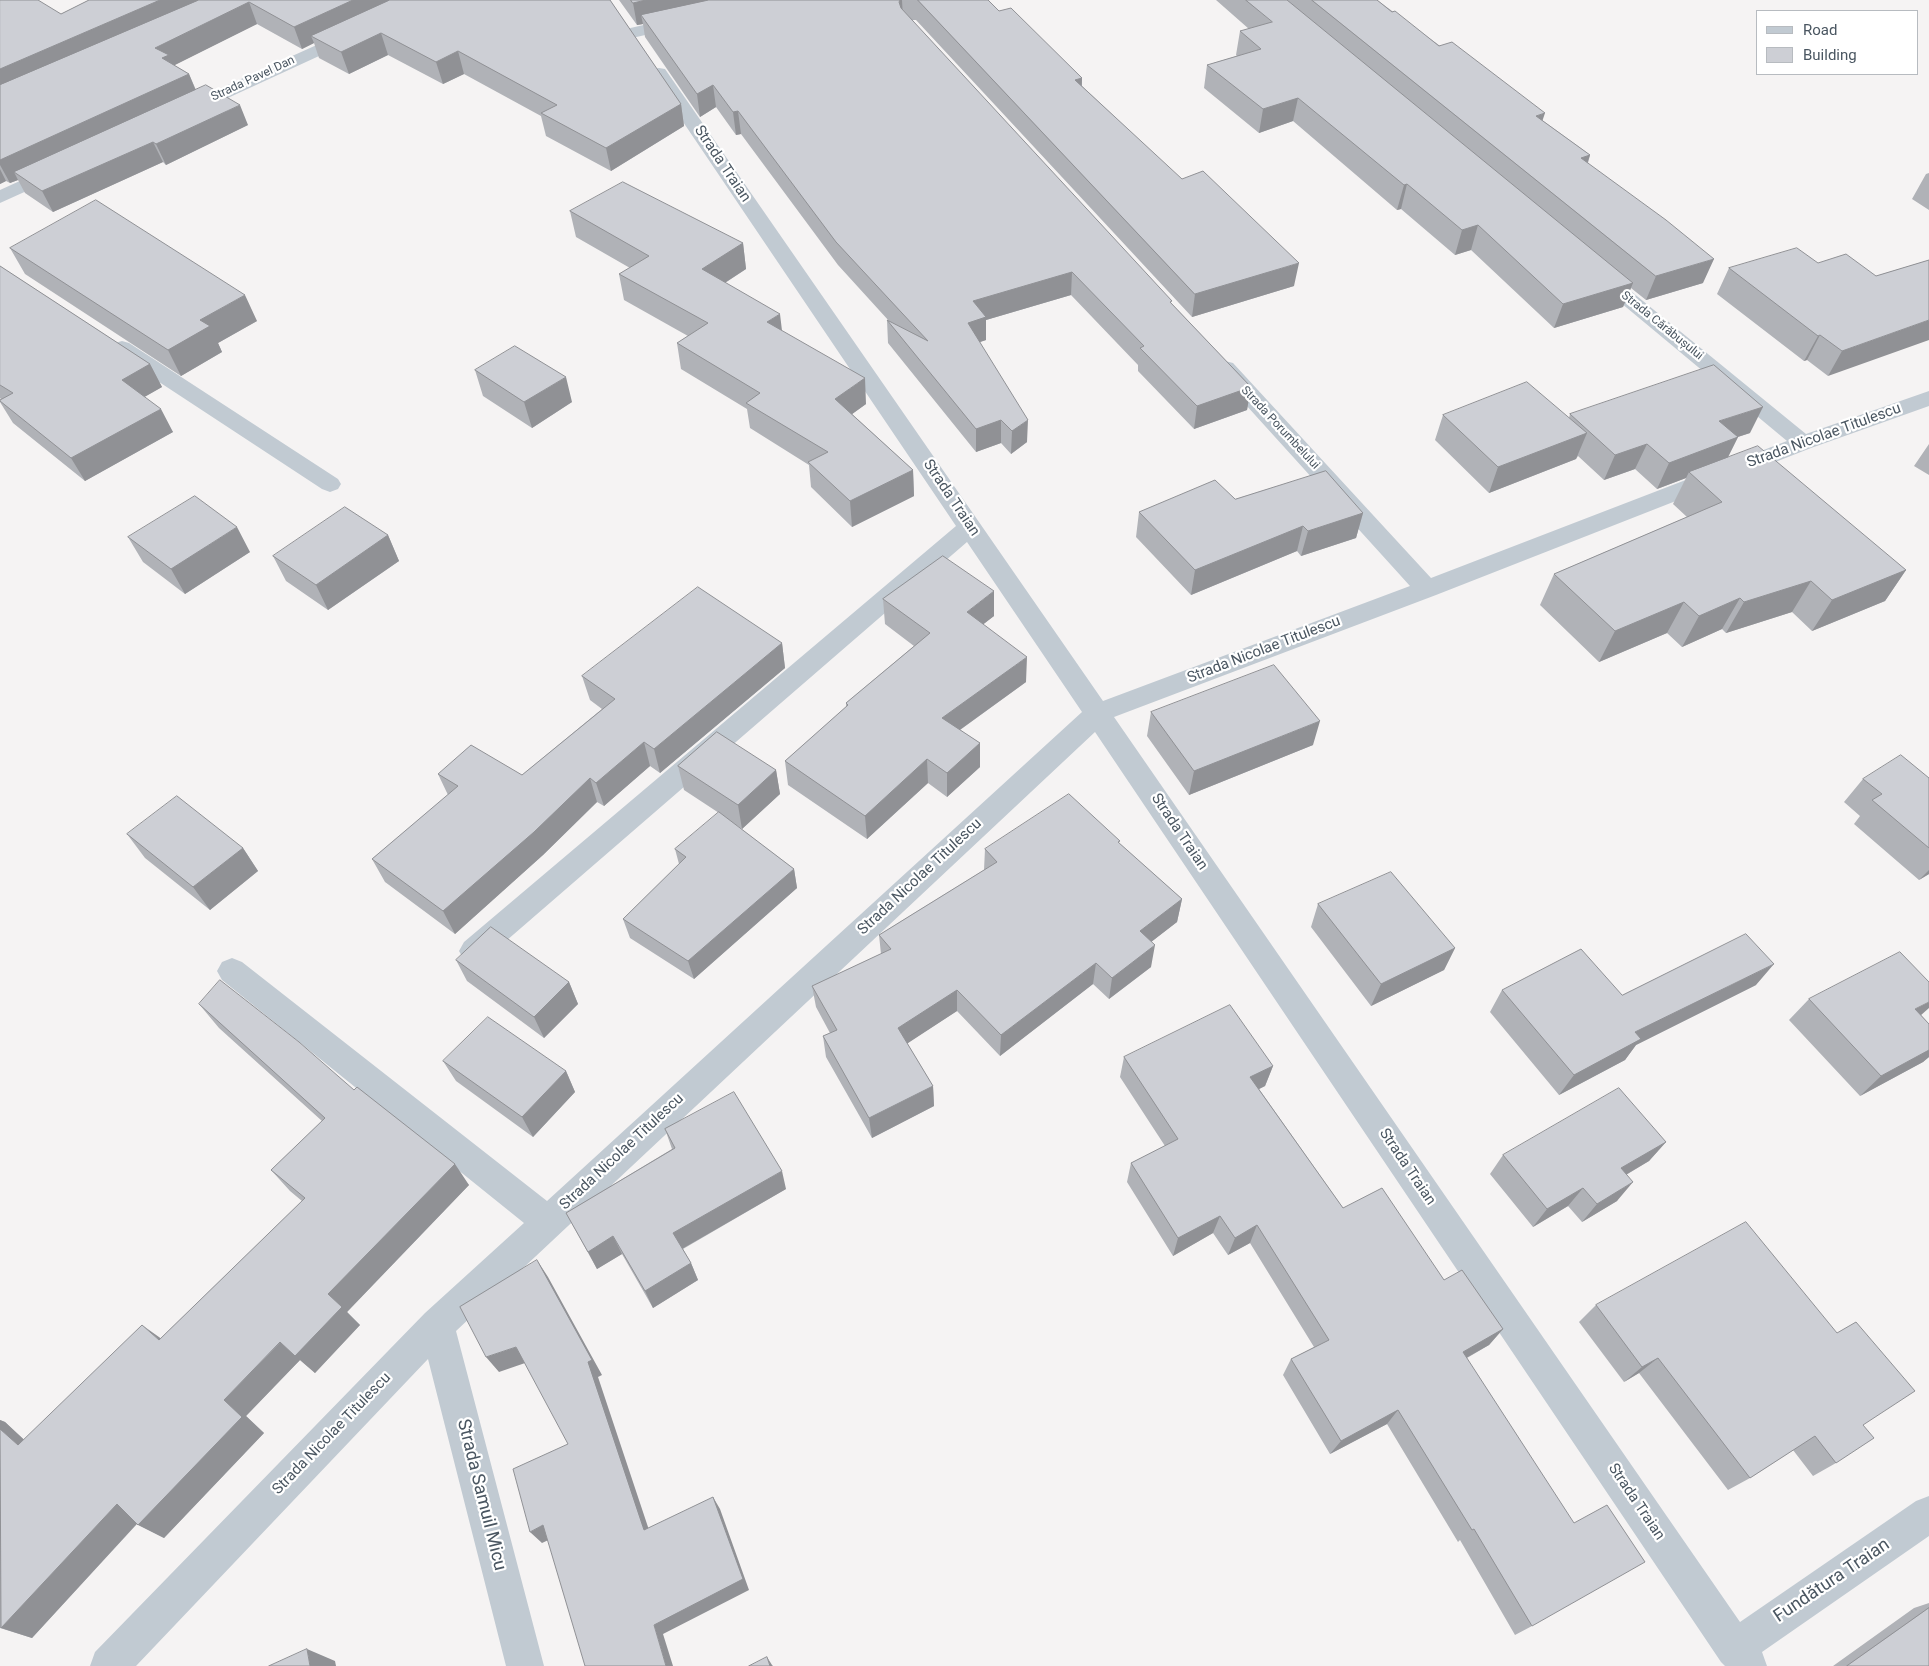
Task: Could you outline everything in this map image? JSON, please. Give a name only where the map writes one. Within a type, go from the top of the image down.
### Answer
[{"type":"street","name":"Strada Traian","points":[[692,19],[625,23],[1741,1657]]},
{"type":"street","name":"Strada Pavel Dan","points":[[172,117],[362,29]]},
{"type":"street","points":[[0,197],[72,163]]},
{"type":"street","name":"Strada Cărăbușului","points":[[1580,259],[1803,443]]},
{"type":"street","points":[[107,339],[330,484]]},
{"type":"street","name":"Strada Porumbelului","points":[[1212,354],[1427,589]]},
{"type":"street","name":"Strada Nicolae Titulescu","points":[[109,1666],[437,1325],[1098,713],[1427,589],[1803,443],[1929,398]]},
{"type":"street","points":[[474,951],[970,527]]},
{"type":"street","points":[[232,971],[548,1222]]},
{"type":"street","name":"Strada Samuil Micu","points":[[437,1325],[525,1666]]},
{"type":"street","name":"Fundătura Traian","points":[[1741,1657],[1929,1514]]},
{"type":"building","points":[[0,0],[38,0],[61,14],[89,0],[160,0],[0,69]]},
{"type":"building","points":[[199,0],[353,0],[294,27],[249,2],[155,48],[169,55],[162,58],[189,74],[0,160],[0,85]]},
{"type":"building","points":[[390,0],[610,0],[681,104],[606,148],[541,113],[557,105],[458,51],[436,62],[381,33],[341,52],[311,36]]},
{"type":"building","points":[[631,0],[646,0],[633,3]]},
{"type":"building","points":[[709,0],[900,0],[901,8],[1172,301],[1170,302],[1251,387],[1197,406],[1140,348],[1144,346],[1072,272],[973,301],[986,317],[968,323],[1028,420],[1012,431],[1001,420],[976,429],[887,320],[928,341],[836,242],[738,111],[733,112],[713,85],[697,94],[641,15]]},
{"type":"building","points":[[918,0],[988,0],[999,11],[1011,8],[1082,78],[1075,80],[1182,179],[1203,171],[1299,263],[1195,294]]},
{"type":"building","points":[[1246,0],[1287,0],[1633,283],[1563,304],[1478,225],[1462,230],[1298,98],[1263,109],[1207,65],[1261,49],[1240,31],[1272,22]]},
{"type":"building","points":[[1312,0],[1377,0],[1392,12],[1395,11],[1439,46],[1452,42],[1545,113],[1536,116],[1590,155],[1581,158],[1666,220],[1714,259],[1656,276]]},
{"type":"building","points":[[206,85],[240,105],[156,144],[153,142],[42,191],[14,172]]},
{"type":"building","points":[[623,182],[743,243],[702,269],[780,314],[767,322],[865,378],[835,399],[913,470],[850,501],[808,462],[828,452],[746,403],[760,393],[677,343],[708,323],[619,274],[649,256],[570,211]]},
{"type":"building","points":[[96,200],[245,295],[200,320],[210,326],[168,350],[10,248]]},
{"type":"building","points":[[1797,248],[1818,263],[1846,254],[1876,276],[1929,260],[1929,320],[1842,351],[1820,335],[1818,336],[1729,268]]},
{"type":"building","points":[[0,266],[150,364],[122,380],[161,409],[71,458],[0,401],[13,393],[0,385]]},
{"type":"building","points":[[515,346],[566,377],[524,402],[475,370]]},
{"type":"building","points":[[1714,365],[1763,407],[1719,421],[1738,437],[1669,463],[1647,444],[1615,455],[1570,414]]},
{"type":"building","points":[[1527,382],[1587,433],[1498,467],[1443,415]]},
{"type":"building","points":[[1758,446],[1906,570],[1832,600],[1811,581],[1744,602],[1740,598],[1699,616],[1684,602],[1615,631],[1554,574],[1722,502],[1689,472]]},
{"type":"building","points":[[1326,471],[1363,513],[1308,531],[1303,526],[1195,570],[1139,512],[1215,480],[1235,499]]},
{"type":"building","points":[[195,496],[237,527],[171,569],[128,537]]},
{"type":"building","points":[[345,507],[388,535],[316,585],[273,556]]},
{"type":"building","points":[[943,556],[994,591],[967,612],[1027,657],[942,718],[980,743],[947,773],[927,759],[865,816],[785,761],[848,705],[846,703],[930,633],[883,599]]},
{"type":"building","points":[[698,587],[782,643],[654,749],[644,742],[596,783],[590,778],[534,832],[443,911],[372,859],[458,786],[438,774],[471,745],[522,775],[615,699],[582,676]]},
{"type":"building","points":[[1274,665],[1320,721],[1194,771],[1151,712]]},
{"type":"building","points":[[717,732],[776,770],[738,805],[678,766]]},
{"type":"building","points":[[1901,755],[1929,778],[1929,848],[1872,800],[1882,794],[1863,779]]},
{"type":"building","points":[[1069,794],[1120,841],[1118,842],[1182,899],[1140,931],[1155,945],[1112,978],[1096,963],[1001,1035],[957,990],[898,1028],[933,1086],[869,1118],[823,1036],[837,1030],[812,986],[891,949],[879,935],[997,862],[985,849]]},
{"type":"building","points":[[177,796],[243,848],[193,887],[127,834]]},
{"type":"building","points":[[719,812],[794,869],[688,961],[623,919],[686,857],[675,849]]},
{"type":"building","points":[[1391,872],[1455,948],[1381,984],[1318,904]]},
{"type":"building","points":[[491,927],[569,982],[534,1017],[456,960]]},
{"type":"building","points":[[1746,934],[1774,964],[1635,1032],[1641,1039],[1574,1075],[1502,990],[1581,949],[1622,995]]},
{"type":"building","points":[[1900,952],[1929,982],[1929,1002],[1915,1009],[1929,1024],[1929,1050],[1881,1076],[1809,999]]},
{"type":"building","points":[[220,980],[299,1042],[354,1090],[357,1087],[455,1164],[328,1294],[342,1307],[295,1356],[280,1342],[224,1400],[242,1417],[138,1525],[117,1504],[1,1628],[0,1429],[18,1445],[142,1325],[159,1340],[305,1198],[271,1170],[325,1118],[199,1004]]},
{"type":"building","points":[[1230,1005],[1273,1066],[1250,1077],[1343,1208],[1382,1188],[1444,1280],[1462,1270],[1503,1329],[1463,1352],[1574,1523],[1607,1505],[1645,1562],[1532,1626],[1474,1529],[1472,1530],[1398,1410],[1341,1441],[1291,1359],[1329,1340],[1257,1225],[1235,1238],[1220,1216],[1178,1238],[1131,1163],[1178,1139],[1124,1057]]},
{"type":"building","points":[[488,1017],[566,1071],[522,1117],[443,1061]]},
{"type":"building","points":[[1619,1088],[1666,1142],[1621,1168],[1633,1182],[1597,1204],[1583,1188],[1547,1209],[1503,1155]]},
{"type":"building","points":[[734,1092],[782,1171],[673,1233],[691,1263],[645,1291],[613,1236],[588,1252],[566,1213],[675,1148],[665,1129]]},
{"type":"building","points":[[1746,1222],[1837,1333],[1856,1322],[1915,1391],[1863,1425],[1874,1438],[1836,1463],[1815,1436],[1750,1478],[1658,1358],[1642,1367],[1596,1305]]},
{"type":"building","points":[[537,1260],[592,1360],[588,1362],[644,1530],[713,1497],[743,1579],[654,1625],[666,1666],[585,1666],[543,1525],[530,1532],[513,1469],[568,1444],[516,1347],[486,1357],[460,1307]]},
{"type":"building","points":[[1929,1608],[1929,1666],[1847,1666]]},
{"type":"building","points":[[307,1649],[310,1666],[269,1666]]},
{"type":"building","points":[[767,1657],[770,1666],[749,1666]]}]
